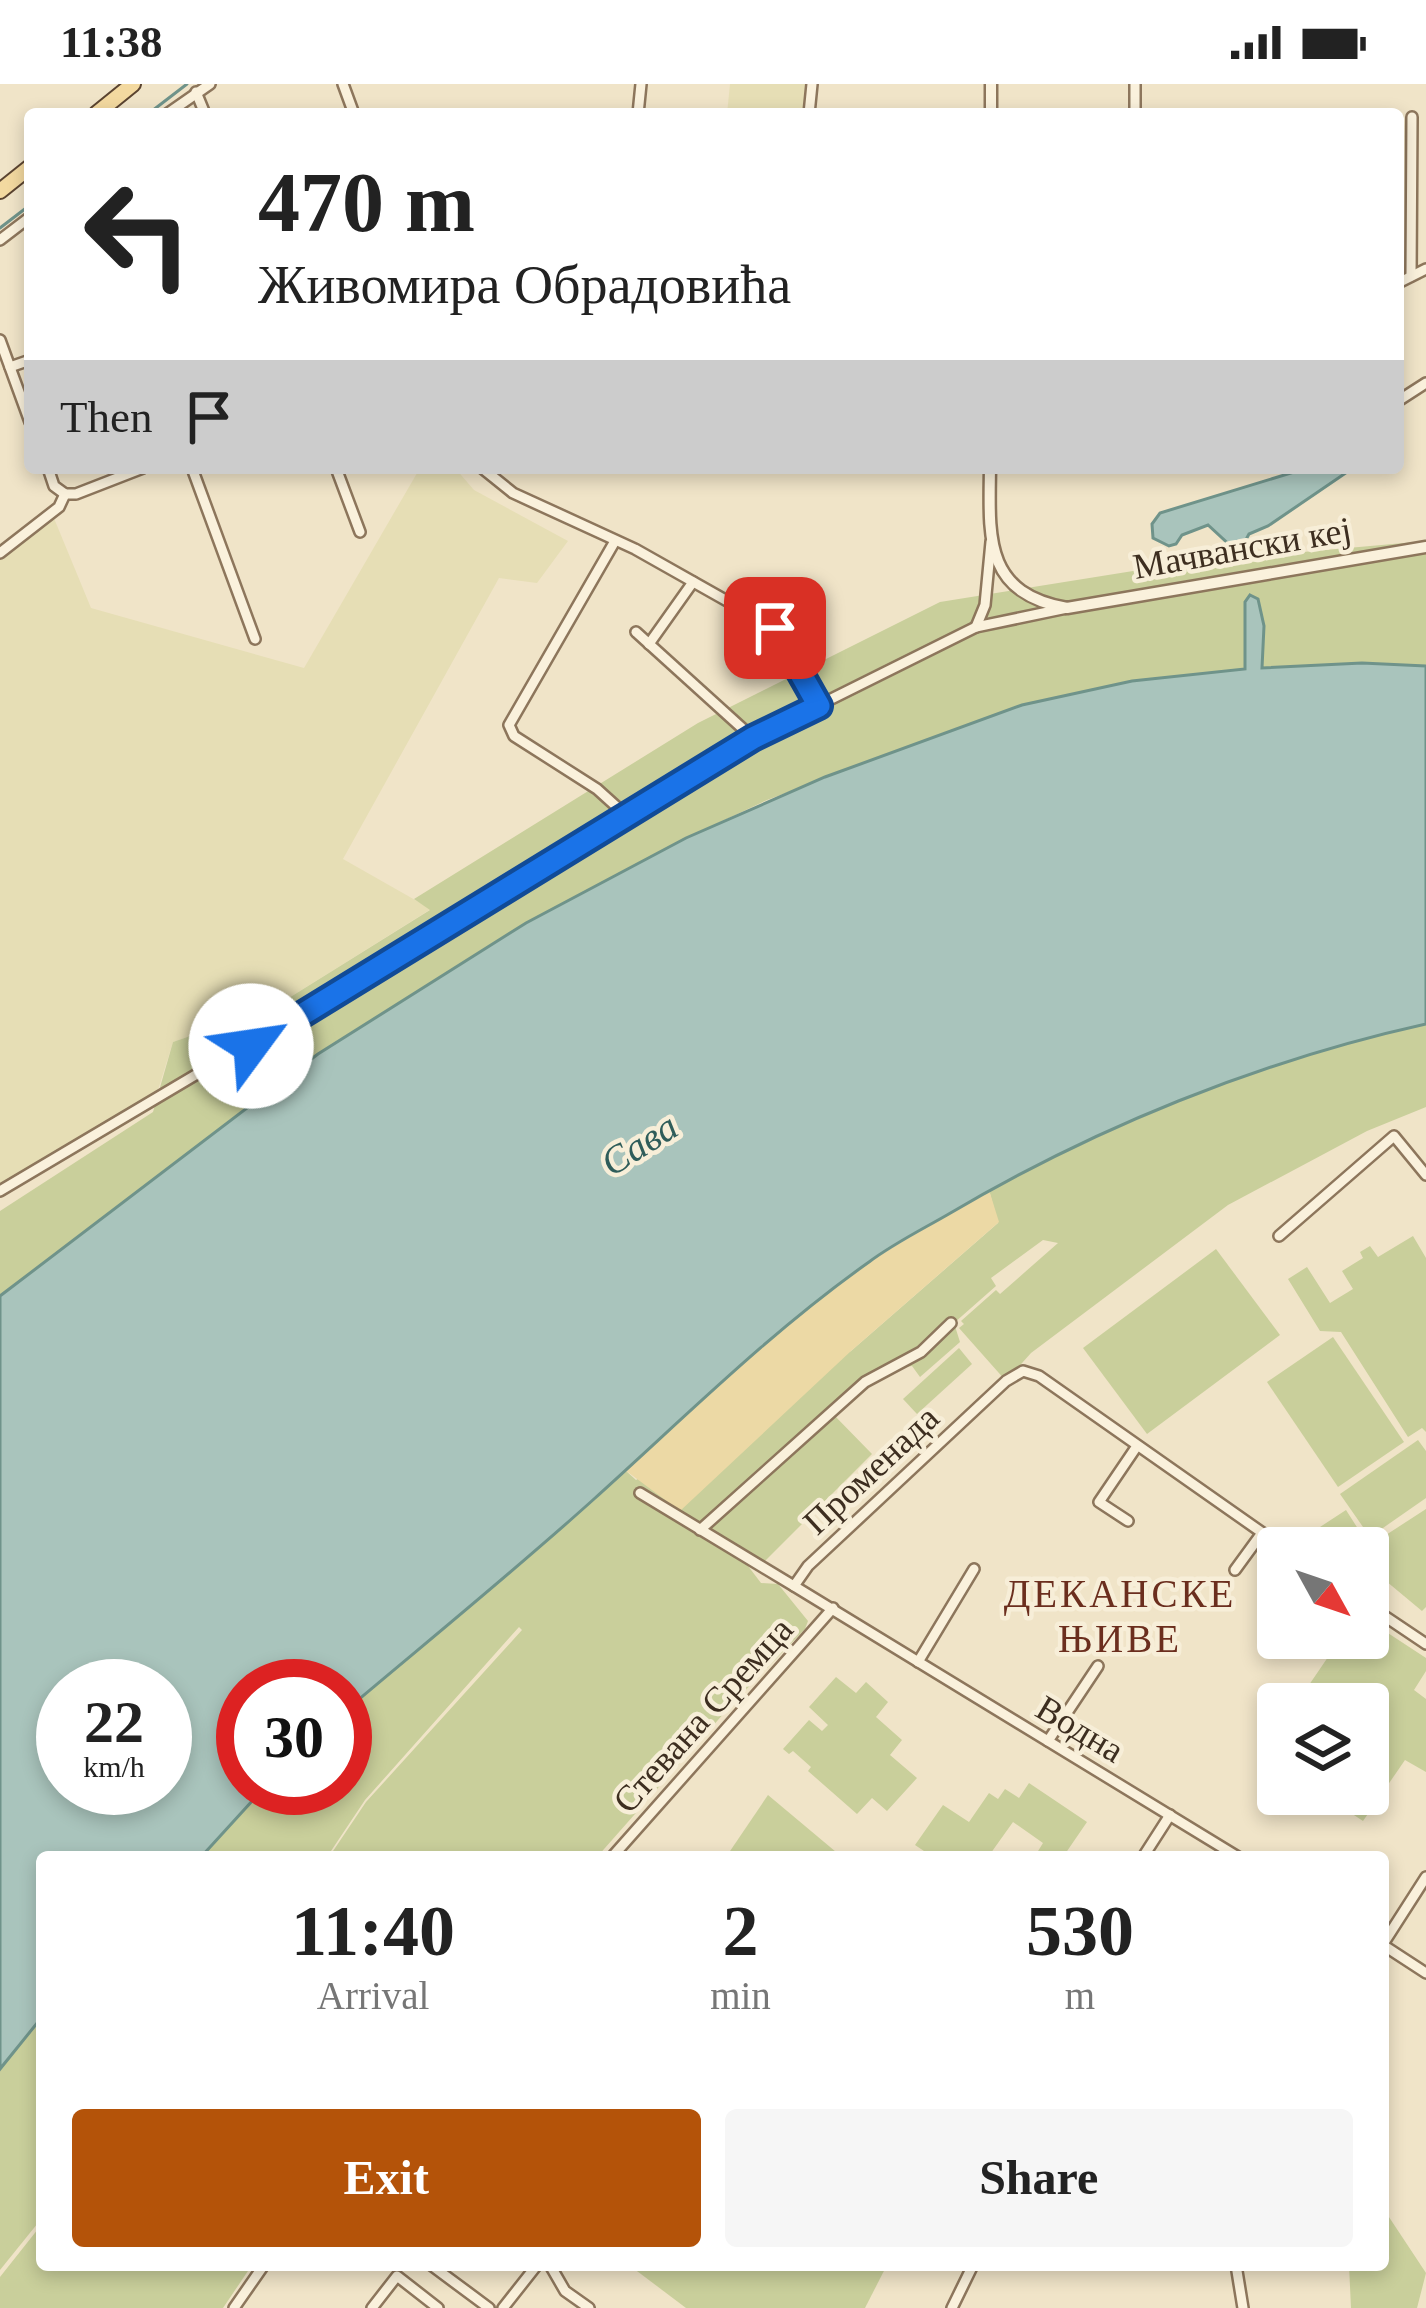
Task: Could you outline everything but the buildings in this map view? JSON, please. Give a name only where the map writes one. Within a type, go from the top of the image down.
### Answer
[{"type":"main road","points":[[103,108],[133,84]]},
{"type":"main road","points":[[0,191],[24,172]]},
{"type":"street","points":[[175,108],[210,84]]},
{"type":"street","points":[[196,92],[203,108]]},
{"type":"street","points":[[1411,276],[1412,117]]},
{"type":"street","points":[[0,240],[24,222]]},
{"type":"street","points":[[1404,280],[1426,268]]},
{"type":"street","points":[[0,340],[24,406]]},
{"type":"street","points":[[0,385],[24,363]]},
{"type":"street","points":[[50,474],[65,494],[128,474]]},
{"type":"street","points":[[194,474],[255,639]]},
{"type":"street","points":[[338,474],[360,532]]},
{"type":"street","points":[[489,474],[513,493],[615,541],[775,628],[819,706]]},
{"type":"street","points":[[976,627],[985,605],[991,542],[990,474]]},
{"type":"street","points":[[0,553],[53,512],[65,494]]},
{"type":"street","points":[[615,541],[508,725],[514,736],[597,789],[628,817]]},
{"type":"street","points":[[991,542],[1008,580],[1035,601],[1067,608]]},
{"type":"street","name":"Мачвански кеј","points":[[1067,608],[1426,547]]},
{"type":"street","points":[[650,644],[693,582]]},
{"type":"street","points":[[0,1191],[219,1060],[251,1046],[753,738],[976,627],[1067,608]]},
{"type":"street","points":[[636,632],[753,738]]},
{"type":"street","points":[[1280,1237],[1394,1136],[1426,1175]]},
{"type":"street","points":[[700,1529],[866,1382],[921,1352],[951,1323]]},
{"type":"street","name":"Променада","points":[[833,1608],[794,1586],[823,1551],[1006,1381],[1024,1371],[1040,1376],[1137,1446]]},
{"type":"street","points":[[1128,1521],[1099,1502],[1137,1446],[1257,1530]]},
{"type":"street","points":[[640,1493],[794,1586]]},
{"type":"street","points":[[1235,1570],[1257,1540]]},
{"type":"street","points":[[918,1661],[974,1569]]},
{"type":"street","name":"Водна","points":[[833,1608],[1228,1851]]},
{"type":"street","name":"Стевана Сремца","points":[[617,1851],[833,1608]]},
{"type":"street","points":[[1389,1619],[1426,1645]]},
{"type":"street","points":[[1048,1741],[1098,1666]]},
{"type":"street","points":[[1147,1851],[1170,1815]]},
{"type":"street","points":[[1389,1935],[1426,1876]]},
{"type":"street","points":[[1389,1948],[1426,1973]]},
{"type":"street","points":[[234,2308],[260,2271]]},
{"type":"street","points":[[371,2308],[401,2271]]},
{"type":"street","points":[[439,2271],[489,2308]]},
{"type":"street","points":[[503,2308],[532,2271]]},
{"type":"street","points":[[557,2271],[565,2290],[590,2308]]},
{"type":"street","points":[[952,2308],[970,2271]]},
{"type":"street","points":[[1237,2271],[1244,2308]]},
{"type":"street","points":[[397,2276],[438,2308]]},
{"type":"shaded area","points":[[730,84],[807,84],[803,108],[728,108]]},
{"type":"shaded area","points":[[417,474],[460,474],[474,490],[568,541],[537,583],[499,578],[343,859],[431,909],[276,1006],[173,1042],[158,1090],[0,1185],[0,553],[51,511],[91,608],[304,668]]},
{"type":"green space","points":[[1426,541],[1426,666],[1362,663],[1262,668],[1264,626],[1245,602],[1246,669],[1132,681],[1022,705],[767,800],[526,923],[318,1054],[0,1296],[0,1211],[153,1112],[173,1042],[276,1006],[430,910],[414,899],[698,723],[940,602],[1183,563]]},
{"type":"green space","points":[[1426,1024],[1426,1107],[1367,1131],[1228,1205],[1031,1353],[1006,1381],[959,1328],[996,1290],[1000,1294],[1058,1243],[1043,1240],[991,1278],[996,1286],[954,1323],[960,1342],[920,1377],[912,1366],[880,1371],[832,1413],[872,1454],[763,1563],[732,1545],[761,1583],[778,1584],[808,1621],[805,1629],[602,1851],[333,1851],[357,1815],[372,1815],[372,1795],[522,1630],[519,1627],[372,1792],[372,1688],[625,1470],[636,1480],[851,1351],[998,1223],[989,1190],[1202,1093],[1313,1054]]},
{"type":"green space","points":[[1413,1236],[1426,1258],[1426,1432],[1422,1428],[1408,1437],[1341,1332],[1320,1331],[1288,1279],[1307,1267],[1330,1303],[1353,1289],[1342,1271],[1363,1258],[1360,1252],[1370,1246],[1378,1257]]},
{"type":"green space","points":[[1216,1249],[1280,1335],[1147,1434],[1083,1348]]},
{"type":"green space","points":[[1333,1337],[1404,1442],[1338,1487],[1267,1382]]},
{"type":"green space","points":[[959,1348],[972,1364],[917,1414],[903,1399]]},
{"type":"green space","points":[[1418,1440],[1426,1451],[1426,1498],[1384,1527],[1363,1527],[1340,1494]]},
{"type":"green space","points":[[1426,1509],[1426,1607],[1422,1611],[1389,1584],[1389,1533]]},
{"type":"green space","points":[[1346,1510],[1357,1527],[1320,1527]]},
{"type":"green space","points":[[1389,1634],[1426,1658],[1426,1671],[1414,1690],[1426,1699],[1426,1772],[1405,1760],[1389,1783],[1389,1683],[1310,1683],[1327,1659],[1389,1659]]},
{"type":"green space","points":[[836,1677],[856,1693],[866,1682],[888,1702],[876,1717],[902,1740],[890,1755],[917,1778],[887,1811],[872,1798],[857,1814],[808,1771],[811,1767],[793,1751],[789,1754],[783,1749],[809,1720],[822,1731],[828,1725],[809,1707]]},
{"type":"green space","points":[[1029,1783],[1087,1822],[1067,1851],[1038,1851],[1043,1843],[1013,1822],[992,1851],[924,1851],[915,1845],[943,1805],[969,1822],[989,1793],[998,1799],[1005,1789],[1019,1798]]},
{"type":"green space","points":[[768,1795],[835,1851],[730,1851]]},
{"type":"green space","points":[[239,1815],[355,1815],[331,1851],[206,1851]]},
{"type":"green space","points":[[36,2024],[36,2225],[0,2270],[0,2069]]},
{"type":"green space","points":[[1389,2217],[1426,2273],[1417,2308],[1351,2308],[1349,2271],[1389,2271]]},
{"type":"green space","points":[[36,2232],[36,2271],[248,2271],[223,2308],[0,2308],[0,2277]]},
{"type":"green space","points":[[637,2271],[884,2271],[865,2308],[686,2308]]},
{"type":"sand","points":[[989,1190],[999,1222],[851,1351],[680,1511],[625,1470],[782,1329],[872,1260]]},
{"type":"water","points":[[1287,474],[1344,474],[1249,534],[1241,549],[1232,547],[1208,525],[1169,546],[1153,538],[1152,524],[1160,513]]},
{"type":"water","name":"Сава","points":[[1250,595],[1258,599],[1264,626],[1262,668],[1362,663],[1426,666],[1426,1024],[1301,1057],[1119,1126],[1003,1183],[888,1249],[762,1346],[563,1526],[372,1688],[372,1659],[216,1659],[216,1815],[239,1815],[206,1851],[36,1851],[36,2024],[0,2069],[0,1296],[318,1054],[526,923],[686,838],[825,777],[1022,705],[1132,681],[1245,669],[1245,602]]},
{"type":"waterway","points":[[156,108],[187,84]]},
{"type":"waterway","points":[[0,228],[24,210]]},
{"type":"district","name":"ДЕКАНСКЕ ЊИВЕ","points":[[1120,1616]]},
{"type":"route","points":[[251,1046],[753,738],[819,706],[775,628]]}]
